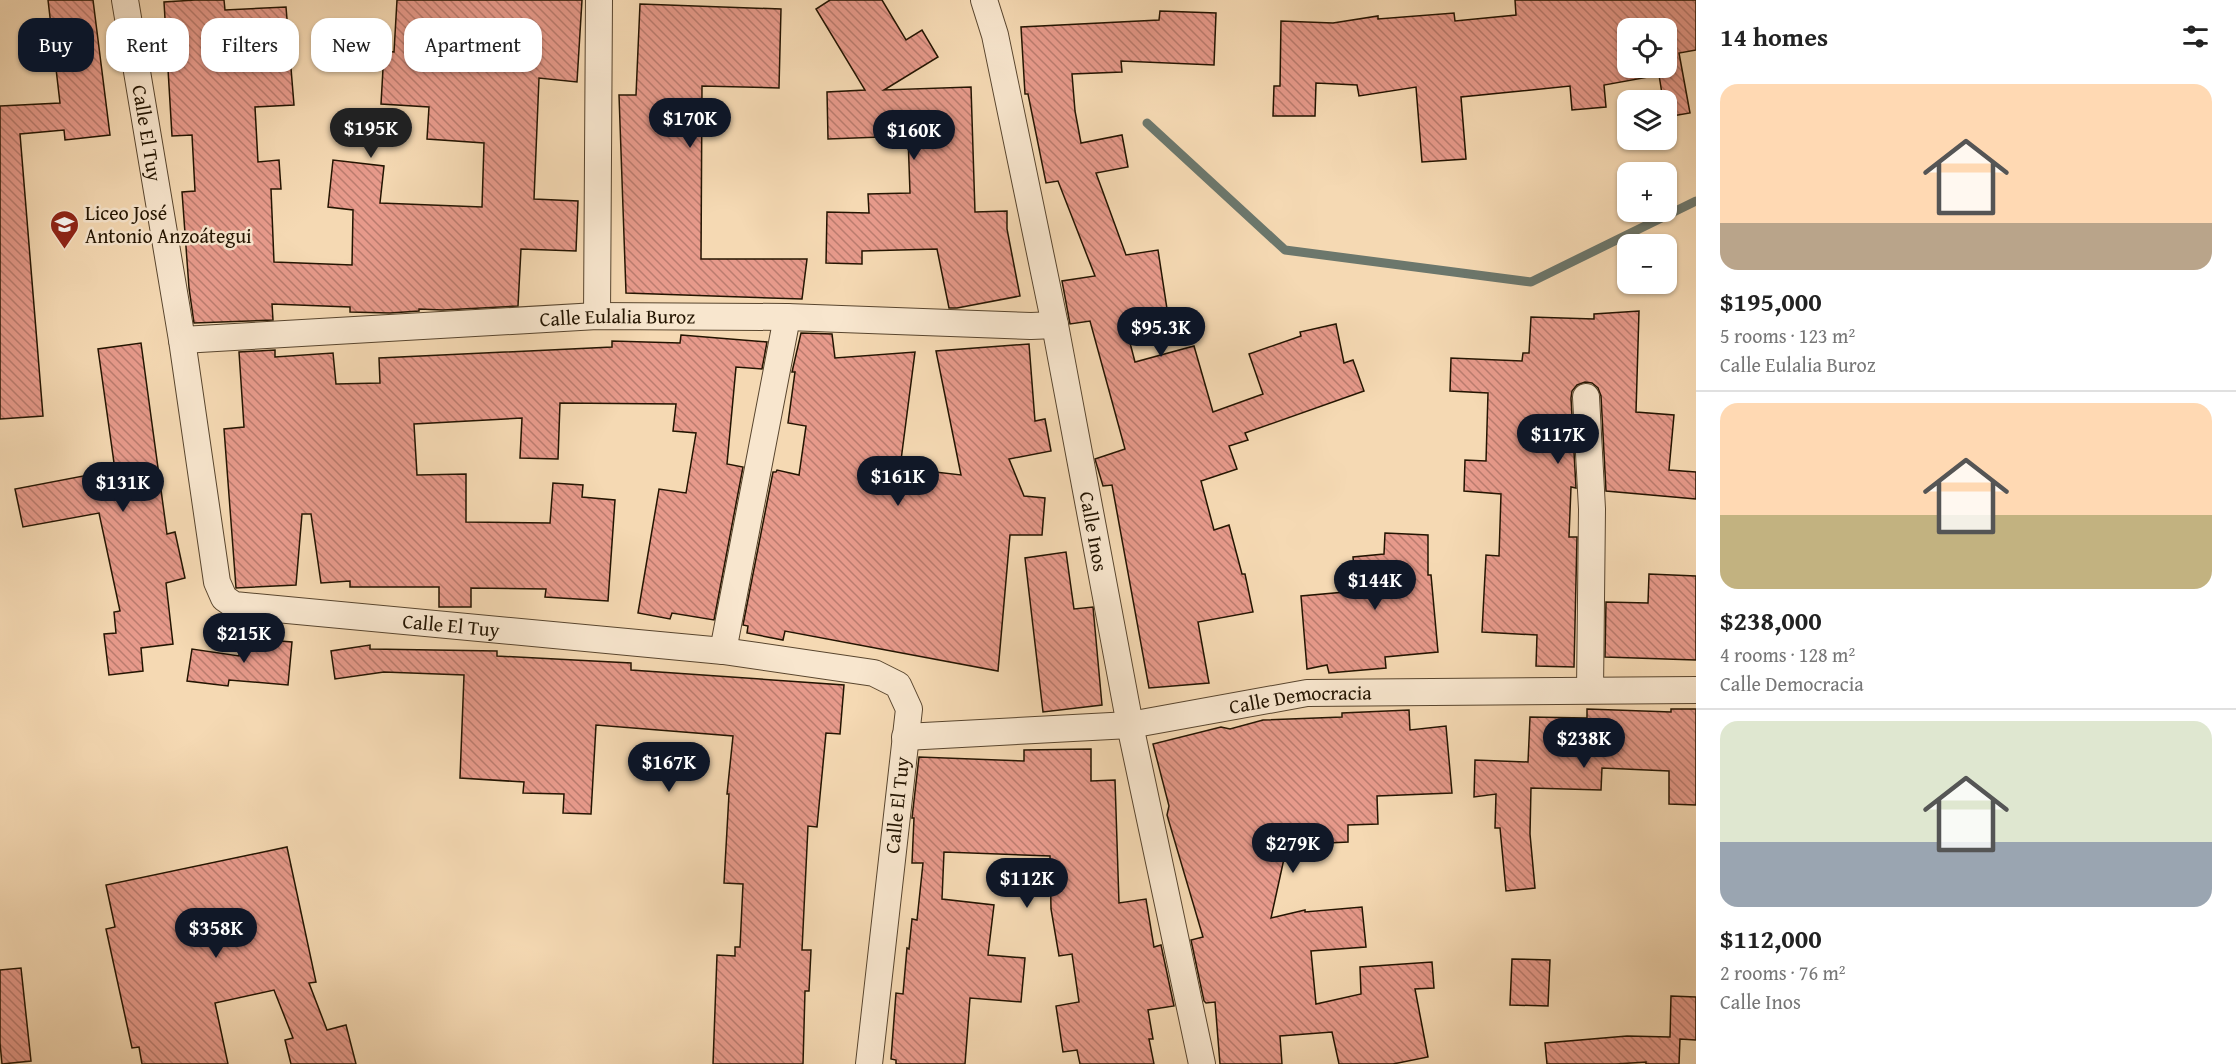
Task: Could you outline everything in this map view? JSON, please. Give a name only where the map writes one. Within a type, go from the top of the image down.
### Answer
[{"type":"street","name":"Calle El Tuy","points":[[125,0],[182,340],[217,582],[224,598],[234,605],[723,651],[874,673],[898,685],[909,709],[869,1064]]},
{"type":"street","points":[[597,316],[599,0]]},
{"type":"street","name":"Calle Inos","points":[[984,0],[996,35],[1055,325],[1130,725],[1202,1064]]},
{"type":"street","name":"Calle Eulalia Buroz","points":[[182,340],[597,316],[787,317],[1055,325]]},
{"type":"street","points":[[723,651],[787,317]]},
{"type":"street","points":[[1586,398],[1592,509],[1590,690]]},
{"type":"street","name":"Calle Democracia","points":[[905,736],[1130,725],[1307,693],[1696,690]]},
{"type":"building","points":[[48,0],[93,0],[110,135],[65,140],[64,130],[20,134],[43,416],[0,419],[0,106],[60,103],[56,72],[94,72],[94,18],[50,18]]},
{"type":"building","points":[[224,0],[225,10],[286,7],[287,18],[201,18],[201,72],[291,72],[294,105],[255,107],[258,162],[279,160],[281,189],[271,189],[274,262],[352,265],[353,210],[328,207],[333,160],[384,166],[380,203],[482,207],[484,143],[427,139],[429,107],[381,104],[383,72],[392,72],[397,0],[582,0],[577,82],[539,78],[534,199],[578,201],[576,251],[521,249],[518,306],[419,309],[419,311],[390,313],[350,312],[350,307],[272,304],[273,320],[194,323],[182,192],[195,191],[192,135],[172,136],[168,72],[189,72],[189,18],[165,18],[164,2]]},
{"type":"building","points":[[830,0],[882,0],[906,40],[922,30],[938,57],[884,90],[971,87],[975,212],[1007,211],[1007,229],[1020,296],[949,308],[937,249],[862,251],[862,264],[826,263],[827,212],[869,213],[868,194],[910,193],[908,136],[828,139],[827,92],[865,90],[816,9]]},
{"type":"building","points":[[1515,0],[1696,0],[1696,50],[1679,53],[1690,113],[1677,115],[1677,90],[1661,90],[1659,78],[1677,78],[1677,18],[1617,18],[1617,78],[1642,78],[1604,85],[1606,107],[1572,110],[1570,86],[1461,97],[1466,159],[1422,162],[1416,87],[1359,96],[1357,85],[1316,83],[1315,116],[1273,116],[1274,86],[1280,86],[1281,21],[1333,23],[1378,16],[1378,19],[1454,13],[1455,21],[1516,15]]},
{"type":"building","points":[[640,4],[781,9],[779,88],[702,86],[701,259],[807,259],[802,299],[626,293],[619,95],[636,95]]},
{"type":"building","points":[[1160,11],[1216,13],[1214,65],[1121,61],[1122,72],[1072,74],[1075,111],[1081,143],[1122,135],[1128,167],[1096,173],[1126,255],[1158,250],[1167,309],[1123,316],[1135,362],[1194,346],[1213,412],[1263,394],[1249,354],[1301,336],[1300,332],[1336,324],[1344,363],[1353,360],[1364,391],[1245,433],[1248,440],[1229,446],[1237,469],[1201,481],[1214,530],[1229,525],[1242,574],[1245,574],[1253,612],[1198,622],[1209,683],[1149,688],[1112,485],[1103,486],[1095,459],[1125,449],[1090,321],[1070,324],[1062,281],[1095,276],[1058,181],[1046,183],[1028,94],[1025,94],[1021,27],[1159,20]]},
{"type":"building","points":[[1639,311],[1636,412],[1674,415],[1669,470],[1696,472],[1696,499],[1606,491],[1601,396],[1598,388],[1592,383],[1585,382],[1577,385],[1572,391],[1571,398],[1576,488],[1571,487],[1569,537],[1577,537],[1574,667],[1536,666],[1537,635],[1482,632],[1486,555],[1499,556],[1501,494],[1464,491],[1465,460],[1486,461],[1488,393],[1450,391],[1451,358],[1522,361],[1523,353],[1529,353],[1531,317],[1594,319],[1594,314]]},
{"type":"building","points":[[801,333],[832,334],[835,358],[915,352],[900,468],[961,475],[936,351],[1029,344],[1035,421],[1045,419],[1051,451],[1009,459],[1024,496],[1045,498],[1042,535],[1010,535],[998,671],[785,631],[783,640],[747,633],[748,626],[743,625],[773,472],[777,470],[799,475],[806,426],[788,423],[795,372],[792,372]]},
{"type":"building","points":[[681,335],[767,342],[762,369],[736,367],[727,464],[743,467],[714,620],[672,613],[670,619],[638,613],[659,489],[686,493],[696,433],[673,431],[676,404],[560,403],[558,459],[520,458],[522,418],[414,424],[417,475],[466,474],[466,522],[550,523],[553,483],[583,485],[582,497],[615,500],[608,601],[545,597],[546,589],[471,588],[471,607],[439,607],[439,587],[350,587],[350,581],[321,583],[311,514],[302,514],[296,585],[236,588],[224,429],[244,427],[239,352],[275,350],[275,357],[333,353],[336,384],[380,383],[379,358],[612,347],[612,341],[680,343]]},
{"type":"building","points":[[141,343],[167,534],[175,532],[185,578],[166,583],[173,644],[141,648],[143,671],[109,675],[104,634],[116,633],[114,612],[120,611],[99,513],[23,527],[15,489],[115,470],[98,349]]},
{"type":"building","points":[[1385,533],[1428,535],[1428,575],[1431,575],[1438,652],[1385,657],[1386,668],[1329,673],[1327,665],[1307,669],[1301,596],[1356,591],[1353,557],[1384,554]]},
{"type":"building","points":[[1066,552],[1074,609],[1093,607],[1102,705],[1043,712],[1025,558]]},
{"type":"building","points":[[1649,574],[1696,576],[1696,660],[1605,657],[1606,602],[1648,603]]},
{"type":"building","points":[[240,638],[292,642],[288,685],[229,680],[228,686],[187,681],[192,649],[239,656]]},
{"type":"building","points":[[370,645],[370,649],[497,651],[497,656],[631,663],[631,670],[844,685],[840,734],[826,733],[817,827],[808,826],[802,950],[811,950],[809,991],[805,991],[803,1064],[713,1064],[717,955],[735,956],[735,947],[740,947],[743,884],[724,883],[729,794],[727,794],[733,736],[596,725],[591,814],[563,813],[564,794],[523,793],[524,782],[460,778],[464,675],[384,672],[335,679],[331,651]]},
{"type":"building","points":[[1587,709],[1671,712],[1671,709],[1696,709],[1696,805],[1669,804],[1669,771],[1602,768],[1601,790],[1531,788],[1530,834],[1535,888],[1506,891],[1500,828],[1495,828],[1496,794],[1474,797],[1475,760],[1528,762],[1530,717],[1587,718]]},
{"type":"building","points":[[1409,710],[1410,730],[1446,726],[1452,793],[1377,796],[1378,824],[1348,825],[1348,842],[1287,845],[1271,918],[1305,910],[1305,912],[1362,907],[1366,947],[1311,951],[1316,1004],[1361,994],[1360,967],[1432,962],[1434,988],[1415,989],[1428,1057],[1393,1064],[1339,1064],[1332,1032],[1280,1036],[1282,1064],[1220,1064],[1215,1002],[1206,1003],[1204,1001],[1191,940],[1203,937],[1167,815],[1169,806],[1153,744],[1221,727],[1230,729],[1263,720],[1342,717],[1342,713]]},
{"type":"building","points":[[1091,749],[1091,781],[1115,780],[1119,903],[1146,899],[1154,947],[1161,945],[1174,1006],[1148,1010],[1153,1039],[1149,1039],[1154,1064],[1080,1064],[1077,1050],[1063,1052],[1056,1006],[1079,1002],[1072,954],[1059,956],[1051,909],[1050,856],[944,852],[942,899],[994,905],[988,955],[1025,958],[1021,1002],[970,998],[965,1064],[896,1064],[896,1060],[891,1059],[896,993],[903,994],[907,948],[909,949],[912,919],[917,920],[923,863],[912,863],[914,818],[912,818],[919,757],[1024,761],[1024,750]]},
{"type":"building","points":[[287,847],[316,982],[309,983],[327,1030],[346,1025],[356,1064],[291,1064],[285,1040],[293,1038],[274,990],[215,1003],[228,1064],[142,1064],[139,1047],[132,1048],[106,929],[115,927],[106,885]]},
{"type":"building","points":[[1512,959],[1550,960],[1548,1006],[1510,1005]]},
{"type":"building","points":[[21,968],[31,1061],[2,1064],[0,970]]},
{"type":"building","points":[[1671,996],[1696,997],[1696,1040],[1680,1039],[1679,1064],[1646,1064],[1646,1062],[1547,1064],[1545,1043],[1627,1036],[1670,1037]]},
{"type":"waterway","points":[[1147,123],[1285,250],[1531,282],[1696,201]]},
{"type":"place","name":"Liceo José Antonio Anzoátegui","points":[[64,250]]}]
